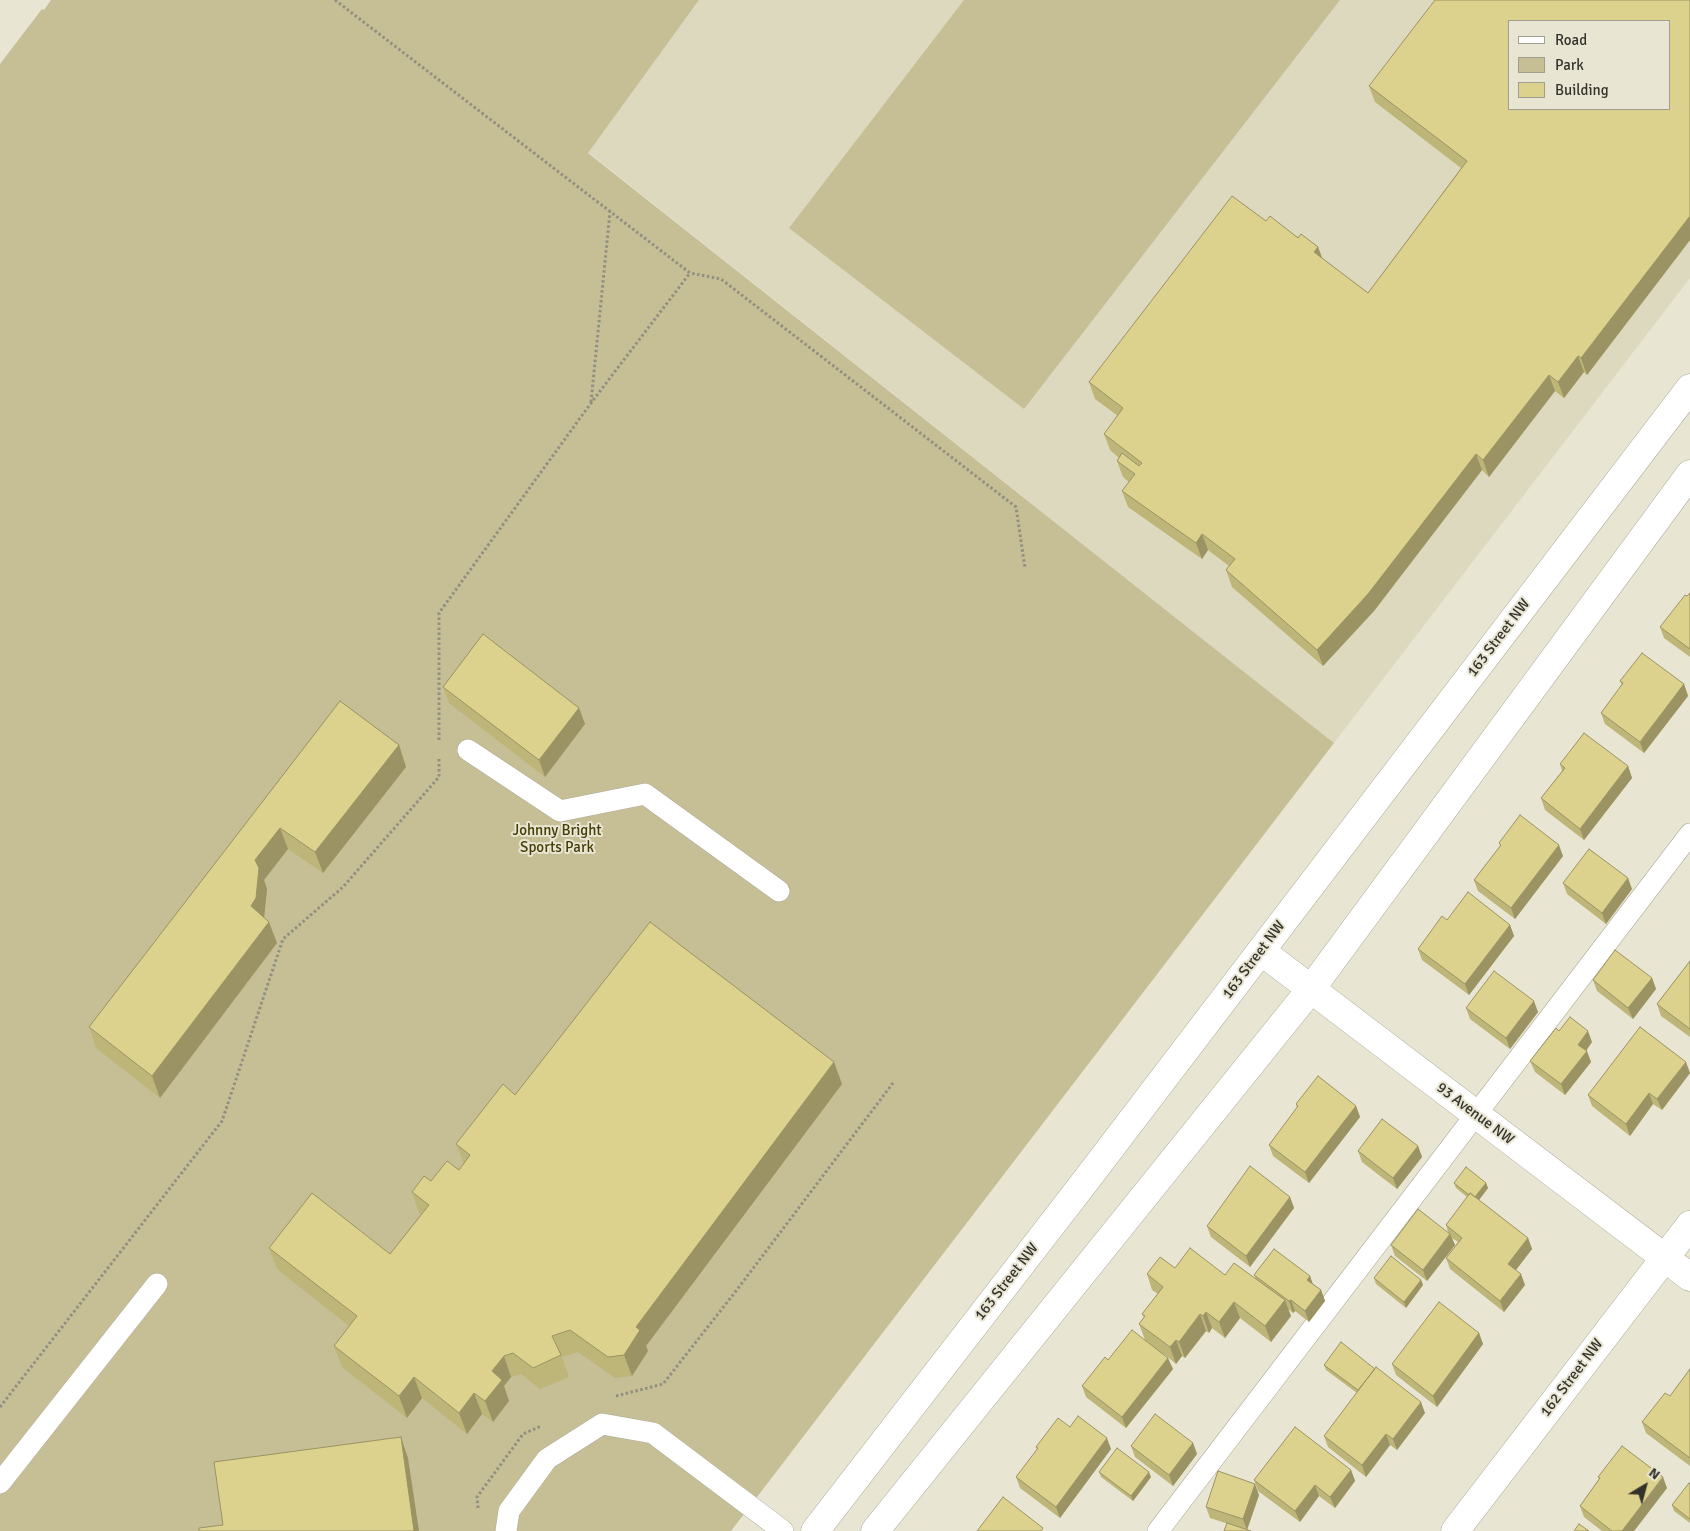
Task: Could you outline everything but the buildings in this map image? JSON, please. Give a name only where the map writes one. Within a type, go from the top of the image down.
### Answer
[{"type":"street","name":"163 Street NW","points":[[815,1531],[1261,951],[1690,388]]},
{"type":"street","points":[[874,1531],[1311,988],[1690,474]]},
{"type":"street","name":"93 Avenue NW","points":[[1261,951],[1690,1276]]},
{"type":"street","name":"162 Street NW","points":[[1455,1531],[1690,1225]]},
{"type":"lane","points":[[468,750],[560,811],[645,794],[780,892]]},
{"type":"lane","points":[[1158,1531],[1690,834]]},
{"type":"lane","points":[[0,1483],[157,1284]]},
{"type":"lane","points":[[506,1531],[509,1512],[547,1459],[602,1424],[653,1433],[783,1531]]},
{"type":"path","points":[[335,0],[690,273],[721,279],[1016,507],[1025,568]]},
{"type":"path","points":[[591,403],[610,211]]},
{"type":"path","points":[[439,748],[439,613],[591,403],[690,273]]},
{"type":"path","points":[[0,1407],[222,1121],[283,939],[343,887],[440,777],[439,757]]},
{"type":"path","points":[[610,1397],[663,1384],[893,1083]]},
{"type":"shaded area","points":[[699,0],[1690,0],[1690,278],[1334,743],[588,152]]},
{"type":"green space","name":"Johnny Bright Sports Park","points":[[51,0],[699,0],[588,153],[1334,743],[731,1531],[0,1531],[0,64]]},
{"type":"green space","points":[[964,0],[1340,0],[1024,409],[789,228]]}]
